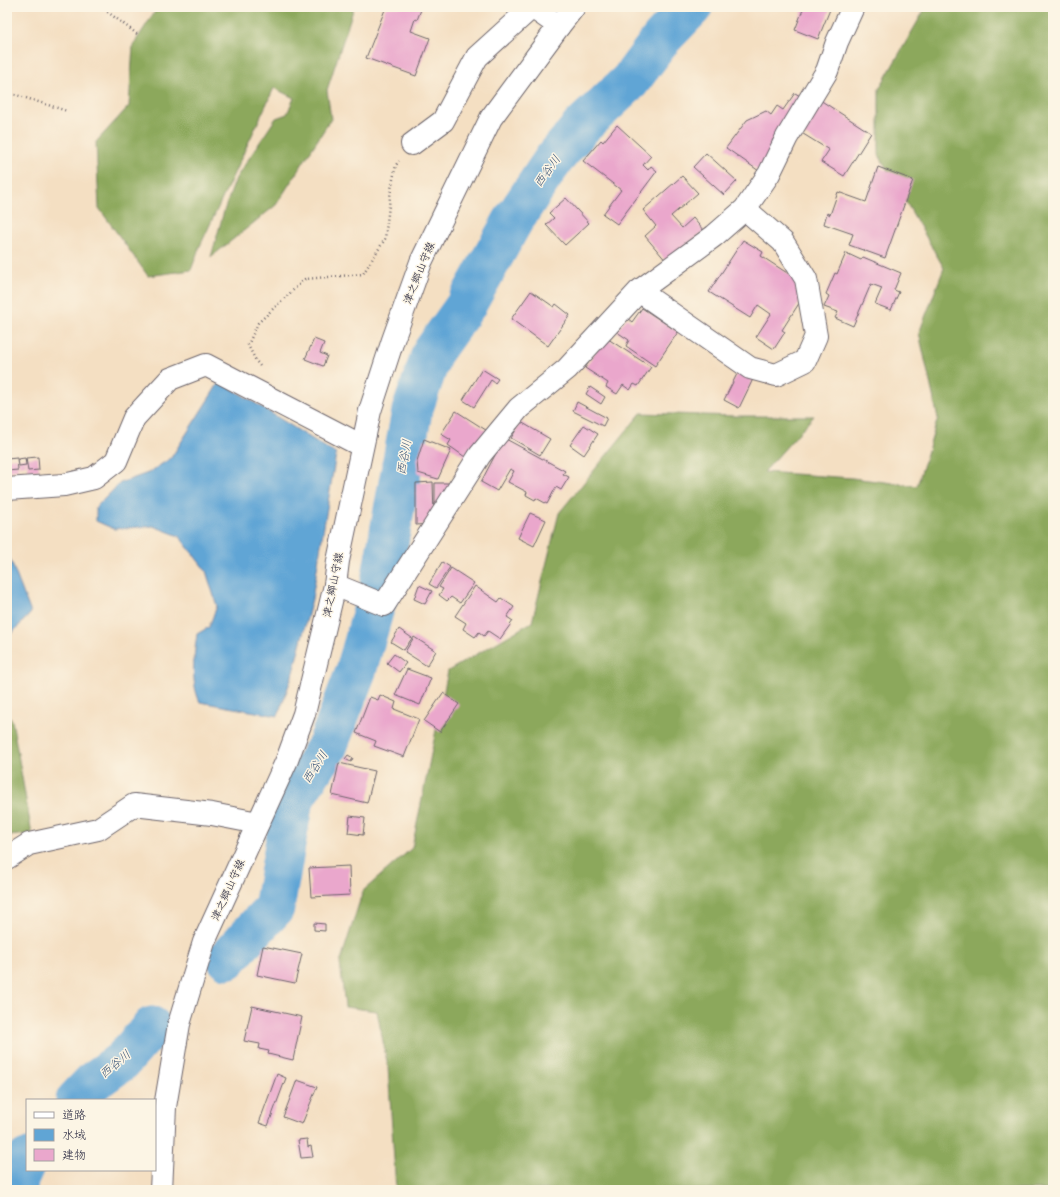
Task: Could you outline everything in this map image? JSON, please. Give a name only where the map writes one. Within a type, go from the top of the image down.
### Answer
[{"type":"street","points":[[412,144],[443,121],[477,57],[532,7],[559,26]]},
{"type":"street","name":"津之郷山守線","points":[[161,1190],[165,1107],[179,1024],[204,942],[287,760],[304,714],[335,585],[338,561],[370,411],[393,340],[421,262],[491,118],[574,7]]},
{"type":"street","points":[[335,585],[384,605],[480,455],[519,408],[567,369],[640,291],[714,236],[746,209],[769,174],[787,136],[827,71],[837,42],[854,7]]},
{"type":"street","points":[[640,291],[750,368],[776,376],[805,361],[816,336],[806,279],[783,242],[746,209]]},
{"type":"street","points":[[7,490],[64,485],[94,478],[116,461],[134,418],[170,378],[206,365],[362,446]]},
{"type":"street","points":[[7,858],[29,844],[98,829],[134,805],[212,814],[258,823]]},
{"type":"path","points":[[101,7],[137,34]]},
{"type":"path","points":[[7,92],[67,110]]},
{"type":"path","points":[[261,367],[256,361],[248,345],[258,323],[305,280],[363,274],[385,239],[391,188],[396,165],[412,144]]},
{"type":"green space","points":[[158,7],[354,7],[327,90],[331,119],[276,205],[211,257],[224,211],[236,178],[276,118],[287,114],[294,98],[274,88],[200,246],[191,270],[148,276],[99,208],[96,142],[129,106],[133,45]]},
{"type":"green space","points":[[926,7],[1053,7],[1053,1190],[396,1190],[388,1067],[377,1011],[345,1007],[340,963],[363,891],[412,848],[448,671],[532,622],[559,513],[641,413],[735,416],[814,416],[764,472],[852,478],[917,486],[938,418],[919,333],[944,268],[879,155],[879,89]]},
{"type":"green space","points":[[7,715],[12,720],[32,834],[7,836]]},
{"type":"water","points":[[220,381],[336,454],[312,599],[292,676],[278,716],[200,702],[194,677],[197,634],[209,627],[217,606],[206,571],[179,536],[153,526],[114,529],[96,521],[96,507],[120,483],[148,473],[171,458]]},
{"type":"water","points":[[7,551],[31,613],[7,638]]},
{"type":"building","points":[[386,7],[422,7],[417,20],[415,19],[411,31],[430,38],[416,76],[366,58]]},
{"type":"building","points":[[804,7],[831,7],[818,39],[795,30]]},
{"type":"building","points":[[795,93],[802,97],[772,141],[775,143],[759,171],[726,148],[747,120],[766,111],[771,115],[777,106],[783,110]]},
{"type":"building","points":[[820,100],[871,133],[844,176],[821,162],[829,150],[800,132]]},
{"type":"building","points":[[617,125],[651,156],[643,165],[648,170],[651,166],[657,171],[617,224],[603,214],[621,190],[583,161],[601,140],[603,142]]},
{"type":"building","points":[[706,153],[737,181],[724,195],[693,167]]},
{"type":"building","points":[[878,167],[913,180],[885,258],[849,245],[853,234],[824,224],[827,213],[830,215],[838,192],[866,202]]},
{"type":"building","points":[[682,176],[698,193],[671,216],[682,228],[693,218],[704,231],[667,262],[645,236],[656,226],[643,210]]},
{"type":"building","points":[[566,198],[589,223],[565,245],[546,225],[554,218],[549,213]]},
{"type":"building","points":[[743,240],[763,252],[761,256],[801,282],[796,289],[805,294],[782,330],[785,332],[774,349],[756,337],[771,314],[758,305],[750,318],[709,292]]},
{"type":"building","points":[[846,253],[861,260],[863,257],[901,273],[894,290],[899,292],[891,310],[875,304],[882,288],[871,284],[853,326],[835,318],[838,312],[824,307],[829,296],[826,294]]},
{"type":"building","points":[[531,291],[554,307],[556,304],[570,315],[548,346],[511,319]]},
{"type":"building","points":[[642,308],[678,332],[655,366],[626,346],[629,340],[617,332],[627,318],[632,322]]},
{"type":"building","points":[[605,337],[651,367],[638,386],[634,384],[630,390],[623,385],[617,394],[606,387],[608,383],[585,368]]},
{"type":"building","points":[[314,339],[324,343],[320,353],[327,356],[323,366],[305,359]]},
{"type":"building","points":[[482,369],[498,379],[495,383],[491,380],[474,407],[463,400]]},
{"type":"building","points":[[739,370],[754,377],[739,408],[724,400]]},
{"type":"building","points":[[590,387],[605,397],[601,404],[586,394]]},
{"type":"building","points":[[577,402],[607,418],[603,426],[573,411]]},
{"type":"building","points":[[456,411],[489,432],[469,463],[464,460],[465,457],[448,445],[451,440],[441,434]]},
{"type":"building","points":[[521,422],[550,439],[540,455],[511,438]]},
{"type":"building","points":[[584,425],[598,434],[584,455],[570,445]]},
{"type":"building","points":[[504,438],[565,471],[563,474],[569,477],[561,490],[556,487],[547,504],[526,495],[527,492],[508,482],[514,471],[510,469],[497,491],[481,482]]},
{"type":"building","points":[[424,439],[451,450],[438,479],[418,473],[417,461]]},
{"type":"building","points":[[38,457],[39,470],[28,471],[26,458]]},
{"type":"building","points":[[17,458],[18,470],[7,471],[7,459]]},
{"type":"building","points":[[25,458],[26,465],[19,466],[18,459]]},
{"type":"building","points":[[433,482],[434,517],[431,524],[416,525],[416,483]]},
{"type":"building","points":[[435,483],[455,483],[435,506]]},
{"type":"building","points":[[530,513],[546,520],[534,546],[518,538]]},
{"type":"building","points":[[442,562],[450,567],[436,588],[429,584]]},
{"type":"building","points":[[451,568],[474,583],[460,603],[451,597],[447,601],[439,595],[443,589],[439,587]]},
{"type":"building","points":[[419,585],[432,591],[425,604],[414,599]]},
{"type":"building","points":[[475,586],[498,602],[501,598],[514,607],[507,617],[513,621],[500,639],[488,631],[484,636],[479,632],[475,637],[463,629],[466,623],[455,616]]},
{"type":"building","points":[[399,629],[412,638],[404,650],[391,642]]},
{"type":"building","points":[[414,637],[436,651],[427,666],[405,652]]},
{"type":"building","points":[[394,654],[406,663],[399,672],[387,663]]},
{"type":"building","points":[[407,669],[431,678],[420,705],[395,695]]},
{"type":"building","points":[[443,693],[459,704],[440,732],[424,721]]},
{"type":"building","points":[[380,695],[396,702],[394,709],[419,719],[404,757],[374,746],[376,741],[356,733],[370,697],[378,700]]},
{"type":"building","points":[[348,755],[353,758],[351,762],[345,759]]},
{"type":"building","points":[[339,763],[375,771],[367,803],[332,795]]},
{"type":"building","points":[[350,816],[365,818],[363,835],[348,833]]},
{"type":"building","points":[[349,866],[350,895],[311,897],[309,868]]},
{"type":"building","points":[[314,923],[325,924],[325,931],[314,930]]},
{"type":"building","points":[[263,946],[302,954],[295,983],[257,975]]},
{"type":"building","points":[[252,1006],[302,1017],[293,1060],[268,1054],[269,1051],[259,1049],[260,1044],[244,1041]]},
{"type":"building","points":[[277,1074],[286,1078],[268,1126],[259,1123]]},
{"type":"building","points":[[297,1080],[317,1087],[302,1124],[283,1117]]},
{"type":"building","points":[[307,1139],[308,1147],[311,1146],[313,1157],[301,1158],[298,1140]]},
{"type":"waterway","name":"西谷川","points":[[227,959],[274,908],[293,800],[327,747],[356,671],[380,587],[412,411],[432,353],[466,305],[514,219],[554,159],[582,126],[630,81],[662,38],[692,7]]},
{"type":"waterway","name":"西谷川","points":[[77,1099],[94,1081],[122,1061],[152,1027]]},
{"type":"waterway","name":"西谷川","points":[[17,1190],[18,1179],[26,1161]]}]
